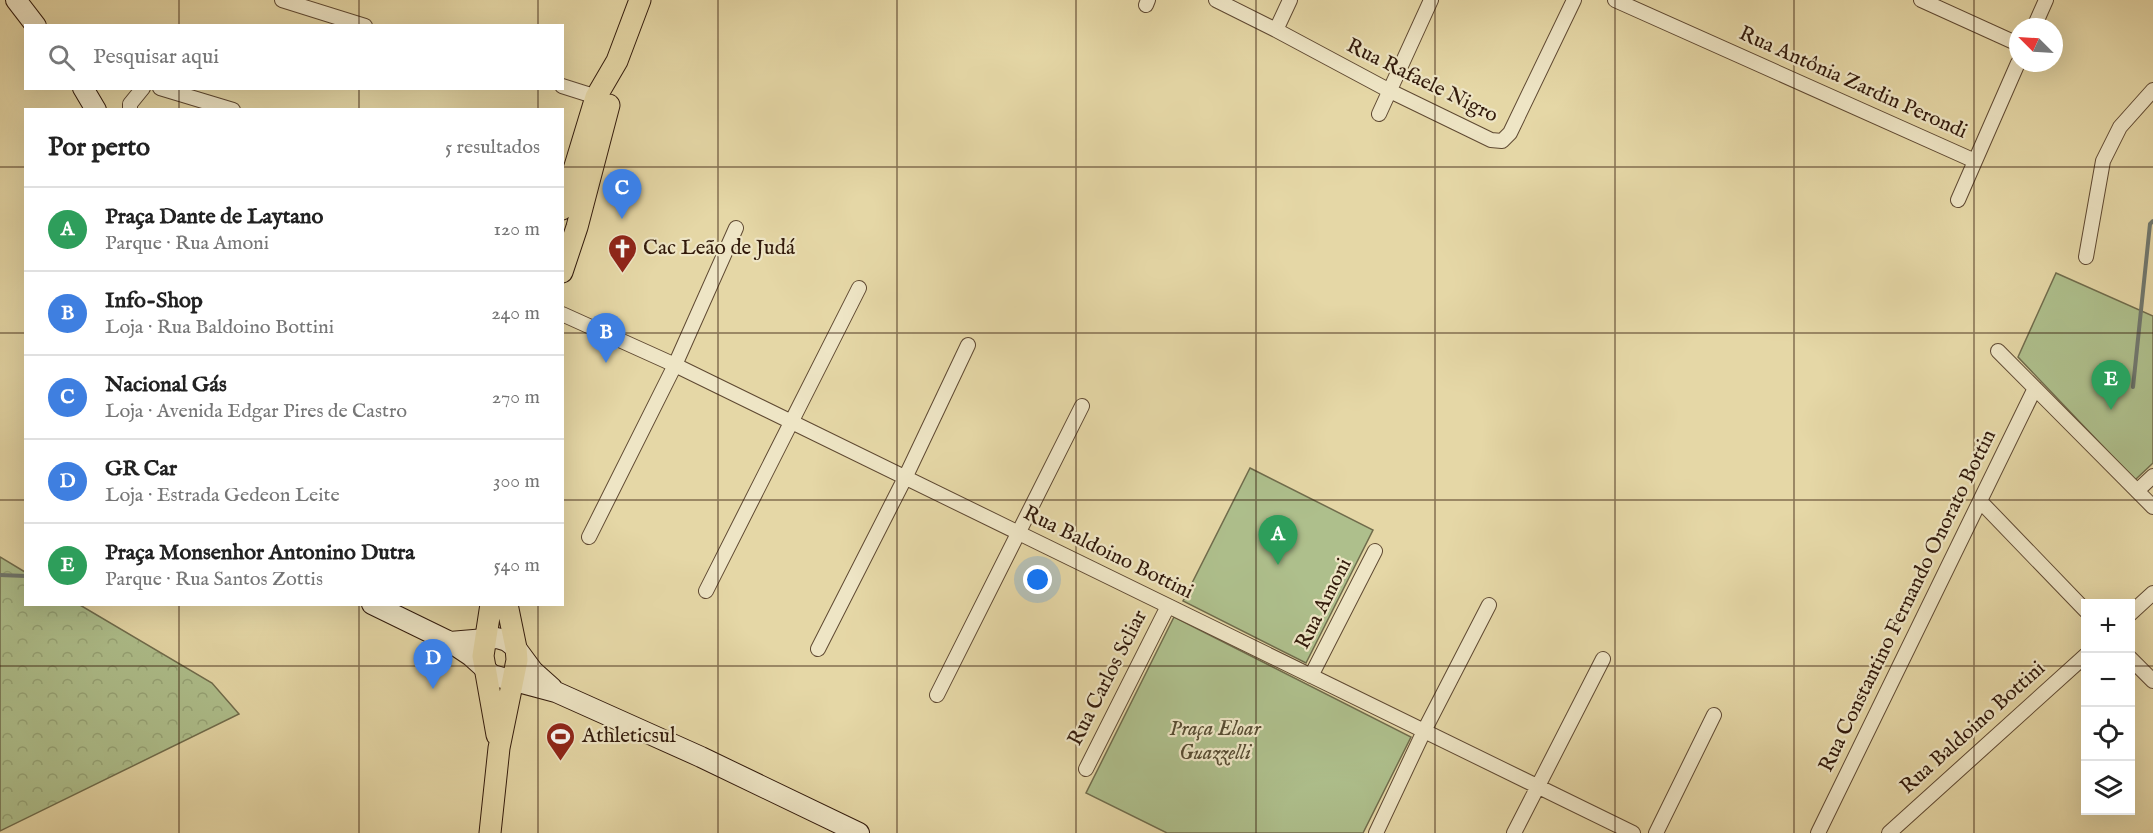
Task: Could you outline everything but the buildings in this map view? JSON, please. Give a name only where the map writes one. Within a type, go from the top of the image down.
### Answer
[{"type":"main road","points":[[16,0],[34,24]]},
{"type":"main road","points":[[564,204],[640,0]]},
{"type":"main road","points":[[84,90],[95,108]]},
{"type":"main road","points":[[564,266],[577,227],[603,99]]},
{"type":"main road","points":[[376,606],[450,642],[471,656],[492,675],[556,692],[701,757],[859,833]]},
{"type":"main road","points":[[491,606],[485,639],[484,669],[499,748]]},
{"type":"main road","points":[[490,833],[499,748],[517,660],[507,606]]},
{"type":"main road","points":[[450,642],[497,638],[516,648],[533,671],[556,692]]},
{"type":"street","points":[[282,0],[359,24]]},
{"type":"street","name":"Rua Rafaele Nigro","points":[[1216,0],[1390,91],[1491,140],[1502,141],[1510,133],[1574,0]]},
{"type":"street","points":[[1276,30],[1290,0]]},
{"type":"street","points":[[1379,114],[1431,0]]},
{"type":"street","name":"Rua Antônia Zardin Perondi","points":[[1615,0],[1975,161]]},
{"type":"street","points":[[1922,0],[2009,40]]},
{"type":"street","points":[[2038,18],[2046,0]]},
{"type":"street","points":[[1958,200],[2014,72]]},
{"type":"street","points":[[564,87],[603,99]]},
{"type":"street","points":[[130,108],[130,104],[141,90]]},
{"type":"street","points":[[167,90],[226,108]]},
{"type":"street","points":[[2086,257],[2103,161],[2120,127],[2153,90]]},
{"type":"street","points":[[590,537],[675,365],[736,228]]},
{"type":"street","points":[[706,591],[859,288]]},
{"type":"street","name":"Rua Baldoino Bottini","points":[[564,315],[675,365],[1633,833]]},
{"type":"street","points":[[818,649],[905,478],[968,345]]},
{"type":"street","points":[[1998,351],[2153,507]]},
{"type":"street","name":"Rua Constantino Fernando Onorato Bottin","points":[[1818,833],[2035,388]]},
{"type":"street","points":[[937,695],[1082,406]]},
{"type":"street","points":[[2137,491],[2153,476]]},
{"type":"street","points":[[1980,501],[2081,607]]},
{"type":"street","name":"Rua Amoni","points":[[1311,676],[1375,551]]},
{"type":"street","points":[[2135,609],[2153,593]]},
{"type":"street","points":[[1376,833],[1424,731],[1490,605]]},
{"type":"street","name":"Rua Carlos Scliar","points":[[1086,769],[1168,606]]},
{"type":"street","points":[[1514,833],[1603,659]]},
{"type":"street","name":"Rua Baldoino Bottini","points":[[1889,833],[2081,659]]},
{"type":"street","points":[[2135,663],[2153,681]]},
{"type":"street","points":[[1656,833],[1714,715]]},
{"type":"green space","points":[[2056,273],[2153,316],[2153,463],[2135,480],[2018,357]]},
{"type":"green space","points":[[1250,468],[1373,530],[1306,663],[1183,601]]},
{"type":"green space","points":[[0,557],[24,571],[24,606],[82,606],[212,683],[239,714],[0,831]]},
{"type":"green space","name":"Praça Eloar Guazzelli","points":[[1174,617],[1411,737],[1363,833],[1167,833],[1086,793]]},
{"type":"waterway","points":[[2133,387],[2150,224],[2153,221]]},
{"type":"waterway","points":[[0,575],[24,576]]},
{"type":"place","name":"Nacional Gás","points":[[622,219]]},
{"type":"place","name":"Cac Leão de Judá","points":[[622,274]]},
{"type":"place","name":"Info-Shop","points":[[606,363]]},
{"type":"place","name":"Praça Monsenhor Antonino Dutra","points":[[2111,410]]},
{"type":"place","name":"Praça Dante de Laytano","points":[[1278,565]]},
{"type":"place","name":"GR Car","points":[[433,689]]},
{"type":"place","name":"Athleticsul","points":[[561,762]]}]
